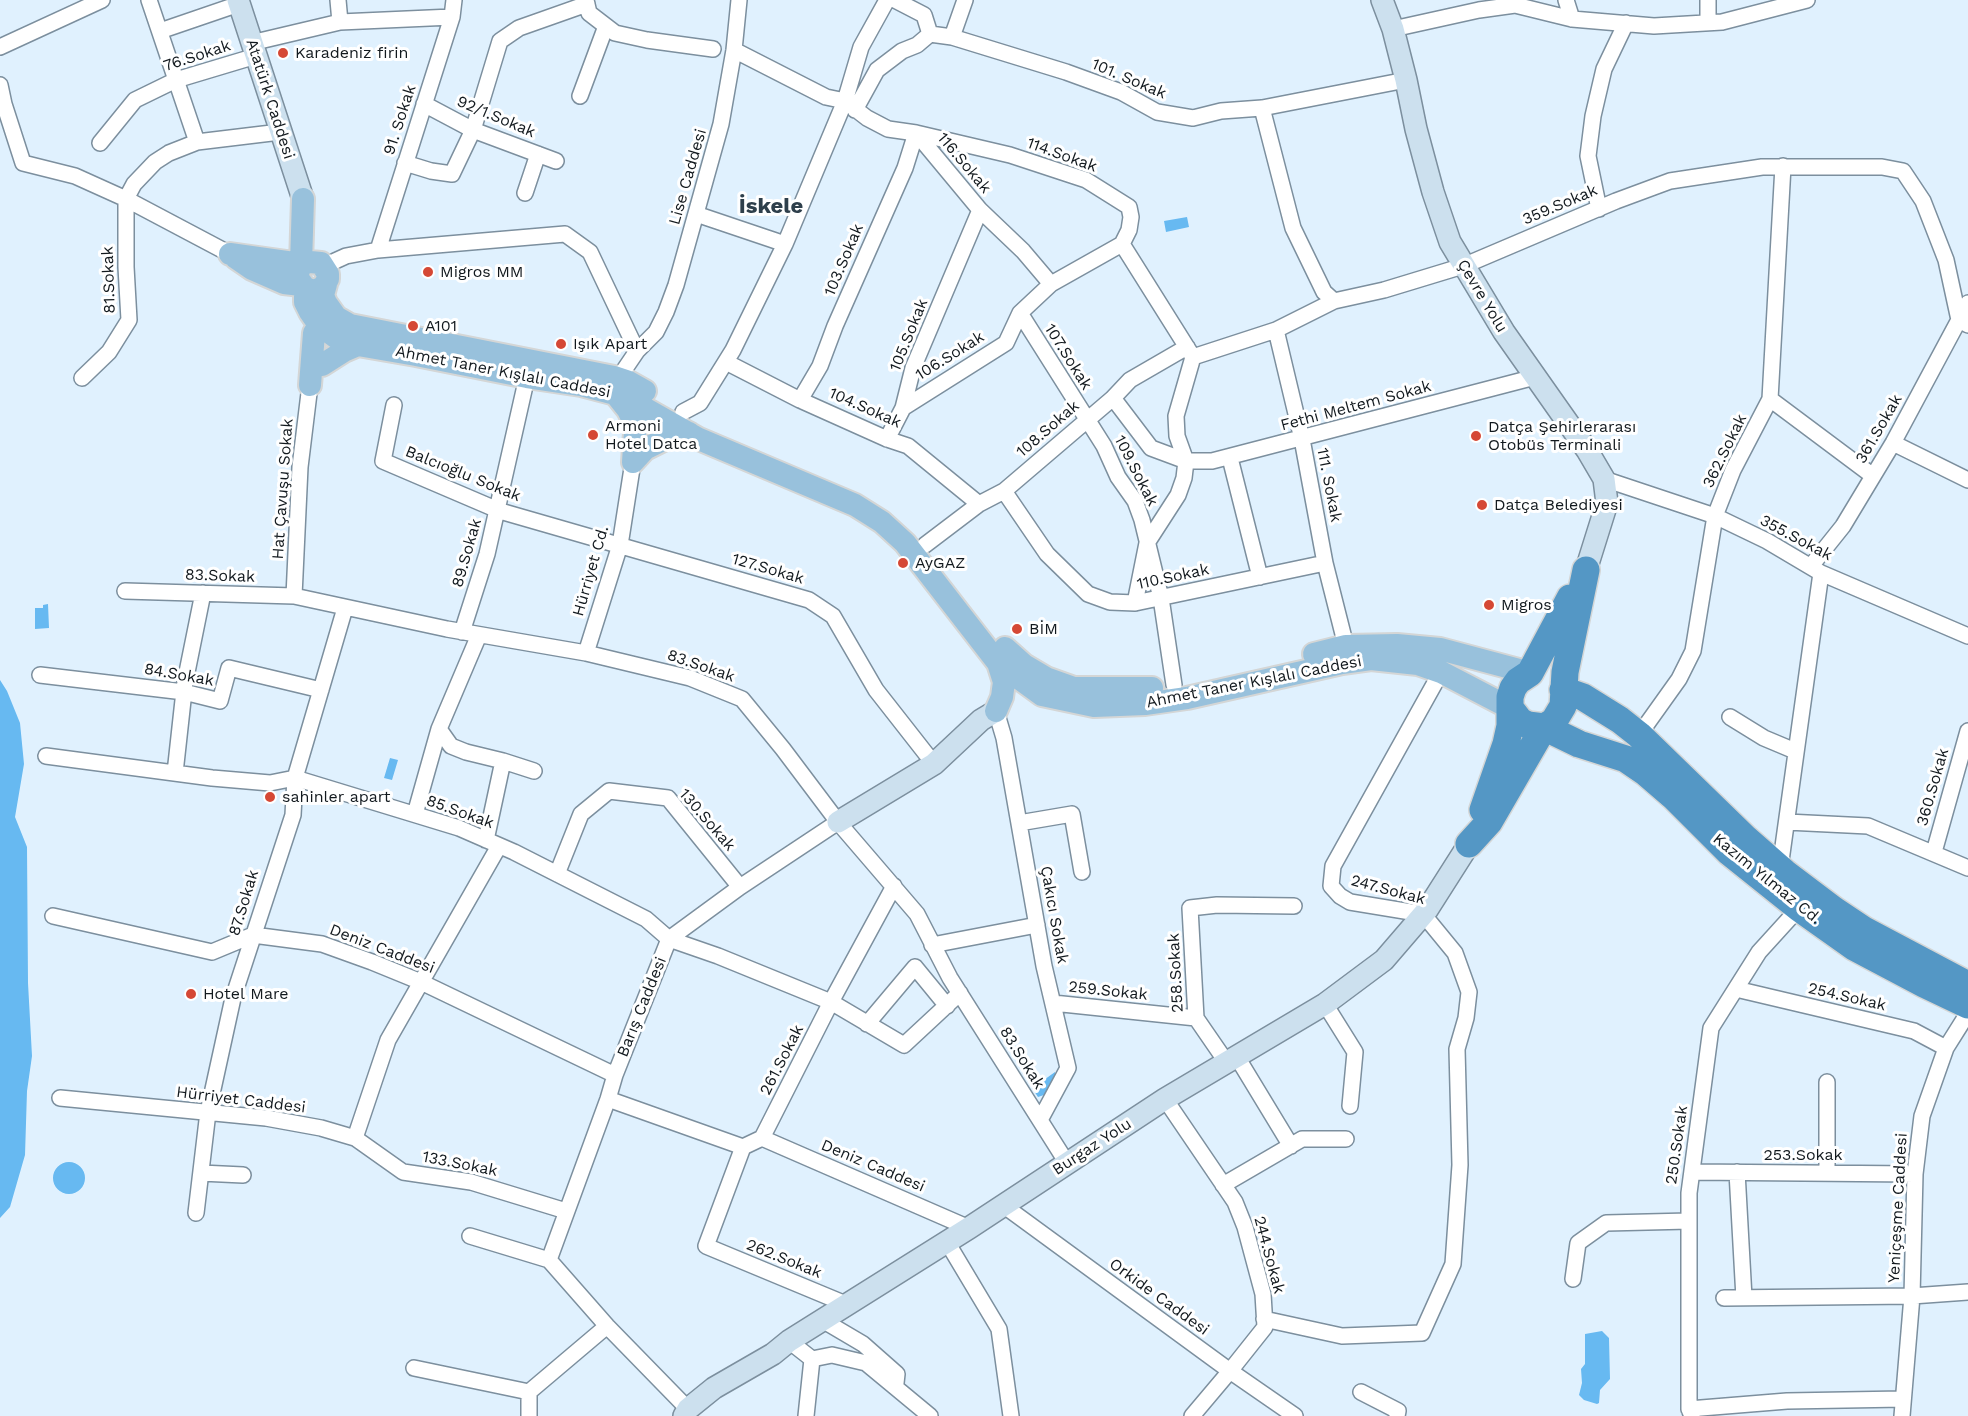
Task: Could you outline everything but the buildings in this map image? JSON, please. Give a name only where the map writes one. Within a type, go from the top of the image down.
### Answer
[{"type":"highway","points":[[1469,844],[1506,744],[1510,726],[1510,697],[1513,688],[1518,681],[1530,673],[1586,570]]},
{"type":"highway","points":[[1469,844],[1489,822],[1544,728],[1559,714],[1563,706],[1570,642],[1586,570]]},
{"type":"highway","points":[[1530,673],[1550,677],[1563,690]]},
{"type":"highway","name":"Kazım Yılmaz Cd.","points":[[1563,690],[1583,697],[1639,735],[1745,838],[1808,891],[1864,930],[1968,985]]},
{"type":"highway","points":[[1510,708],[1520,721],[1544,728]]},
{"type":"highway","name":"Kazım Yılmaz Cd.","points":[[1544,728],[1579,744],[1626,759],[1674,797],[1729,852],[1799,908],[1854,946],[1968,1005]]},
{"type":"main road","points":[[303,199],[313,275],[305,302],[329,322]]},
{"type":"main road","points":[[230,254],[313,275]]},
{"type":"main road","points":[[310,385],[322,365],[329,322]]},
{"type":"main road","points":[[310,385],[314,333],[329,322]]},
{"type":"main road","name":"Ahmet Taner Kışlalı Caddesi","points":[[329,322],[338,339],[358,345],[527,377],[581,385],[617,386]]},
{"type":"main road","name":"Ahmet Taner Kışlalı Caddesi","points":[[329,322],[429,339],[617,386],[623,396],[686,423],[855,505],[882,522],[905,543],[998,663],[1042,695],[1094,706],[1145,704],[1187,698],[1342,663],[1371,660],[1418,664],[1441,672],[1510,708]]},
{"type":"main road","points":[[322,365],[358,345]]},
{"type":"main road","points":[[617,386],[633,420],[635,432],[633,462]]},
{"type":"main road","points":[[633,462],[652,446],[673,435],[686,423]]},
{"type":"main road","name":"Ahmet Taner Kışlalı Caddesi","points":[[686,423],[727,435],[875,500],[906,523],[990,633],[1024,665],[1046,678],[1074,688],[1102,690],[1155,688],[1200,681],[1346,646],[1397,645],[1440,649],[1530,673]]},
{"type":"main road","points":[[996,711],[1002,697],[1004,682],[998,663]]},
{"type":"main road","points":[[996,711],[1042,695]]},
{"type":"street","points":[[0,47],[102,0]]},
{"type":"street","points":[[149,0],[197,142]]},
{"type":"street","points":[[338,0],[340,22]]},
{"type":"street","name":"91. Sokak","points":[[378,250],[452,17],[454,0]]},
{"type":"street","name":"Lise Caddesi","points":[[617,386],[637,351],[656,332],[676,285],[721,124],[734,50],[739,0]]},
{"type":"street","points":[[850,105],[861,47],[887,0]]},
{"type":"street","points":[[686,423],[726,362],[785,244],[850,105],[877,70],[930,34],[924,15],[895,0]]},
{"type":"street","points":[[952,37],[965,0]]},
{"type":"street","name":"Çevre Yolu","points":[[1382,0],[1393,29],[1433,192],[1450,242],[1504,332],[1587,450],[1604,479],[1607,503],[1586,570]]},
{"type":"street","points":[[1566,0],[1572,19]]},
{"type":"street","points":[[1708,0],[1708,23]]},
{"type":"street","points":[[1393,29],[1479,10],[1515,5],[1572,19],[1654,26],[1708,23],[1722,22],[1807,0]]},
{"type":"street","points":[[160,31],[238,2]]},
{"type":"street","name":"Atatürk Caddesi","points":[[238,2],[303,199]]},
{"type":"street","points":[[405,163],[431,171],[452,174],[473,130],[500,41],[519,28],[586,2],[590,14],[615,33],[713,49]]},
{"type":"street","name":"76.Sokak","points":[[100,143],[135,100],[176,80],[254,50],[340,22],[452,17]]},
{"type":"street","points":[[1599,209],[1588,156],[1593,116],[1605,69],[1626,23]]},
{"type":"street","points":[[580,96],[606,26]]},
{"type":"street","name":"101. Sokak","points":[[930,34],[952,37],[1066,72],[1122,92],[1157,112],[1193,118],[1221,111],[1262,108],[1406,80]]},
{"type":"street","name":"116.Sokak","points":[[734,50],[826,97],[850,105],[888,129],[916,133],[980,210],[1023,251],[1051,284]]},
{"type":"street","points":[[0,85],[23,163],[75,176],[126,199],[230,254]]},
{"type":"street","name":"92/1.Sokak","points":[[424,104],[473,130],[556,160]]},
{"type":"street","points":[[1262,108],[1293,228],[1324,292],[1334,301]]},
{"type":"street","points":[[126,199],[134,184],[155,162],[169,153],[197,142],[280,132]]},
{"type":"street","name":"114.Sokak","points":[[916,133],[1010,155],[1086,180],[1129,207],[1131,217],[1129,230],[1122,244]]},
{"type":"street","name":"103.Sokak","points":[[800,400],[820,366],[835,326],[905,168],[916,133]]},
{"type":"street","points":[[525,193],[538,154]]},
{"type":"street","name":"359.Sokak","points":[[1190,352],[1276,330],[1334,301],[1384,290],[1463,266],[1670,182],[1762,167],[1784,166],[1882,167],[1903,171],[1923,201],[1946,260],[1963,323]]},
{"type":"street","name":"362.Sokak","points":[[1639,735],[1679,679],[1693,651],[1715,516],[1733,470],[1770,399],[1784,166]]},
{"type":"street","name":"81.Sokak","points":[[82,378],[109,352],[129,320],[126,199]]},
{"type":"street","name":"105.Sokak","points":[[887,439],[903,408],[913,369],[980,210]]},
{"type":"street","points":[[696,214],[785,244]]},
{"type":"street","points":[[313,275],[346,256],[378,250],[565,234],[590,252],[637,351]]},
{"type":"street","points":[[1122,244],[1190,352],[1176,416],[1177,436],[1186,461]]},
{"type":"street","name":"106.Sokak","points":[[903,408],[1006,343],[1020,313],[1051,284],[1122,244]]},
{"type":"street","name":"361.Sokak","points":[[1816,569],[1963,323],[1968,303]]},
{"type":"street","name":"107.Sokak","points":[[1020,313],[1087,419]]},
{"type":"street","name":"111. Sokak","points":[[1276,330],[1302,439],[1325,563],[1346,646]]},
{"type":"street","name":"108.Sokak","points":[[925,545],[979,504],[1004,491],[1113,398],[1130,380],[1190,352]]},
{"type":"street","name":"104.Sokak","points":[[726,362],[800,400],[908,446],[979,504]]},
{"type":"street","name":"89.Sokak","points":[[462,632],[488,554],[527,377]]},
{"type":"street","name":"Fethi Meltem Sokak","points":[[1186,461],[1230,458],[1535,377]]},
{"type":"street","name":"Hat Çavuşu Sokak","points":[[294,596],[300,467],[310,385]]},
{"type":"street","points":[[1113,398],[1151,448],[1186,461]]},
{"type":"street","points":[[1770,399],[1873,476]]},
{"type":"street","name":"Balcıoğlu Sokak","points":[[394,405],[383,461],[497,510],[620,545]]},
{"type":"street","name":"109.Sokak","points":[[1087,419],[1104,446],[1118,477],[1135,501],[1161,598],[1173,685]]},
{"type":"street","points":[[1893,443],[1968,480]]},
{"type":"street","points":[[1230,458],[1260,577]]},
{"type":"street","name":"109.Sokak","points":[[1135,603],[1147,543],[1178,495],[1184,478],[1186,461]]},
{"type":"street","name":"Hürriyet Cd.","points":[[586,652],[620,545],[633,462]]},
{"type":"street","name":"355.Sokak","points":[[1604,479],[1715,516],[1767,541],[1816,569],[1968,636]]},
{"type":"street","name":"110.Sokak","points":[[1004,491],[1047,554],[1088,594],[1110,602],[1135,603],[1325,563]]},
{"type":"street","name":"127.Sokak","points":[[620,545],[809,600],[833,616],[876,690],[934,764]]},
{"type":"street","points":[[1780,868],[1816,569]]},
{"type":"street","name":"83.Sokak","points":[[125,591],[294,596],[462,632],[586,652],[690,678],[742,699],[838,822],[917,914],[960,993],[1067,1163]]},
{"type":"street","points":[[175,773],[184,692],[203,593]]},
{"type":"street","name":"87.Sokak","points":[[196,1213],[208,1112],[233,998],[293,815],[295,778],[345,608]]},
{"type":"street","points":[[415,814],[439,729],[479,635]]},
{"type":"street","name":"84.Sokak","points":[[40,675],[184,692],[220,701],[229,668],[321,690]]},
{"type":"street","name":"247.Sokak","points":[[1264,1319],[1341,1336],[1422,1333],[1453,1264],[1461,1165],[1457,1049],[1466,1018],[1469,992],[1455,953],[1423,914],[1350,902],[1340,896],[1331,886],[1333,866],[1441,672]]},
{"type":"street","name":"Barış Caddesi","points":[[549,1260],[615,1075],[669,939],[740,887],[838,822],[934,764],[981,720],[996,711]]},
{"type":"street","name":"Çakıcı Sokak","points":[[996,711],[1004,738],[1037,925],[1068,1068],[1040,1120]]},
{"type":"street","points":[[1730,717],[1764,738],[1795,751]]},
{"type":"street","points":[[439,729],[451,746],[534,771]]},
{"type":"street","name":"360.Sokak","points":[[1934,852],[1963,764],[1968,731]]},
{"type":"street","name":"85.Sokak","points":[[46,756],[270,783],[295,778],[459,828],[646,919],[669,939],[718,956],[831,1002],[904,1045],[947,1006]]},
{"type":"street","points":[[355,1138],[388,1040],[421,982],[493,843],[502,761]]},
{"type":"street","name":"130.Sokak","points":[[557,874],[581,814],[609,791],[668,798],[740,887]]},
{"type":"street","points":[[1019,823],[1072,814],[1082,872]]},
{"type":"street","points":[[1787,822],[1868,826],[1968,868]]},
{"type":"street","name":"Burgaz Yolu","points":[[686,1413],[714,1388],[773,1354],[789,1341],[969,1228],[1165,1099],[1326,1004],[1384,960],[1423,914],[1469,844]]},
{"type":"street","name":"261.Sokak","points":[[762,1138],[831,1002],[894,886]]},
{"type":"street","name":"258.Sokak","points":[[1291,1146],[1232,1060],[1196,1018],[1190,908],[1217,905],[1294,906]]},
{"type":"street","name":"250.Sokak","points":[[1690,1412],[1689,1193],[1711,1028],[1759,952],[1799,908]]},
{"type":"street","name":"Deniz Caddesi","points":[[53,916],[212,952],[253,936],[322,944],[421,982],[615,1075]]},
{"type":"street","points":[[932,945],[1037,925]]},
{"type":"street","points":[[867,1023],[915,967],[947,1006],[960,993]]},
{"type":"street","name":"254.Sokak","points":[[1736,989],[1914,1031],[1946,1048]]},
{"type":"street","name":"259.Sokak","points":[[1053,1003],[1196,1018]]},
{"type":"street","points":[[1326,1004],[1355,1052],[1350,1106]]},
{"type":"street","name":"Yeniçeşme Caddesi","points":[[1902,1416],[1912,1296],[1915,1174],[1922,1116],[1946,1048],[1968,1013]]},
{"type":"street","points":[[1827,1082],[1827,1172]]},
{"type":"street","name":"Hürriyet Caddesi","points":[[60,1098],[266,1118],[321,1128],[355,1138]]},
{"type":"street","points":[[608,1099],[743,1147],[762,1138]]},
{"type":"street","name":"244.Sokak","points":[[1165,1099],[1235,1202],[1245,1227],[1263,1294],[1265,1327],[1192,1416]]},
{"type":"street","name":"133.Sokak","points":[[355,1138],[403,1172],[471,1182],[566,1211]]},
{"type":"street","name":"Deniz Caddesi","points":[[762,1138],[969,1228]]},
{"type":"street","points":[[1223,1185],[1302,1139],[1346,1139]]},
{"type":"street","name":"262.Sokak","points":[[743,1147],[706,1246],[848,1305]]},
{"type":"street","points":[[1737,1172],[1744,1298]]},
{"type":"street","points":[[201,1173],[243,1175]]},
{"type":"street","name":"253.Sokak","points":[[1692,1173],[1915,1174]]},
{"type":"street","name":"Orkide Caddesi","points":[[1003,1205],[1295,1416]]},
{"type":"street","points":[[1573,1280],[1578,1243],[1606,1223],[1689,1221]]},
{"type":"street","points":[[470,1236],[549,1260],[686,1413]]},
{"type":"street","points":[[947,1242],[999,1329],[1011,1416]]},
{"type":"street","points":[[1724,1298],[1912,1296],[1968,1292]]},
{"type":"street","points":[[824,1321],[863,1344],[897,1374],[896,1387]]},
{"type":"street","points":[[529,1392],[607,1326]]},
{"type":"street","points":[[789,1341],[812,1359],[832,1355],[866,1363],[930,1416]]},
{"type":"street","points":[[806,1416],[812,1359]]},
{"type":"street","points":[[414,1368],[529,1392]]},
{"type":"street","points":[[529,1392],[530,1416]]},
{"type":"street","points":[[1361,1392],[1398,1411],[1396,1416]]},
{"type":"street","points":[[1690,1412],[1787,1401],[1903,1399]]},
{"type":"water","points":[[1187,217],[1189,227],[1166,232],[1164,221]]},
{"type":"water","points":[[48,604],[49,628],[35,629],[35,608],[43,608],[43,605]]},
{"type":"water","points":[[0,680],[20,723],[24,764],[15,817],[27,847],[28,983],[32,1056],[27,1091],[25,1155],[10,1207],[0,1218]]},
{"type":"water","points":[[390,758],[398,760],[392,780],[384,778]]},
{"type":"water","points":[[1055,1072],[1055,1082],[1047,1094],[1038,1097],[1034,1091],[1042,1085],[1041,1082]]},
{"type":"water","points":[[69,1162],[80,1167],[85,1178],[80,1189],[69,1194],[58,1189],[53,1178],[58,1167]]},
{"type":"water","points":[[1602,1331],[1609,1338],[1610,1379],[1600,1390],[1597,1404],[1584,1400],[1579,1395],[1582,1383],[1581,1369],[1585,1364],[1585,1334]]},
{"type":"place","name":"Karadeniz firin","points":[[283,53]]},
{"type":"place","name":"Migros MM","points":[[428,272]]},
{"type":"place","name":"A101","points":[[413,326]]},
{"type":"place","name":"Işık Apart","points":[[561,344]]},
{"type":"place","name":"Armoni Hotel Datca","points":[[593,435]]},
{"type":"place","name":"Datça Şehirlerarası Otobüs Terminali","points":[[1476,436]]},
{"type":"place","name":"Datça Belediyesi","points":[[1482,505]]},
{"type":"place","name":"AyGAZ","points":[[903,563]]},
{"type":"place","name":"Migros","points":[[1489,605]]},
{"type":"place","name":"BİM","points":[[1017,629]]},
{"type":"place","name":"sahinler apart","points":[[270,797]]},
{"type":"place","name":"Hotel Mare","points":[[191,994]]},
{"type":"district","name":"İskele","points":[[771,207]]}]
